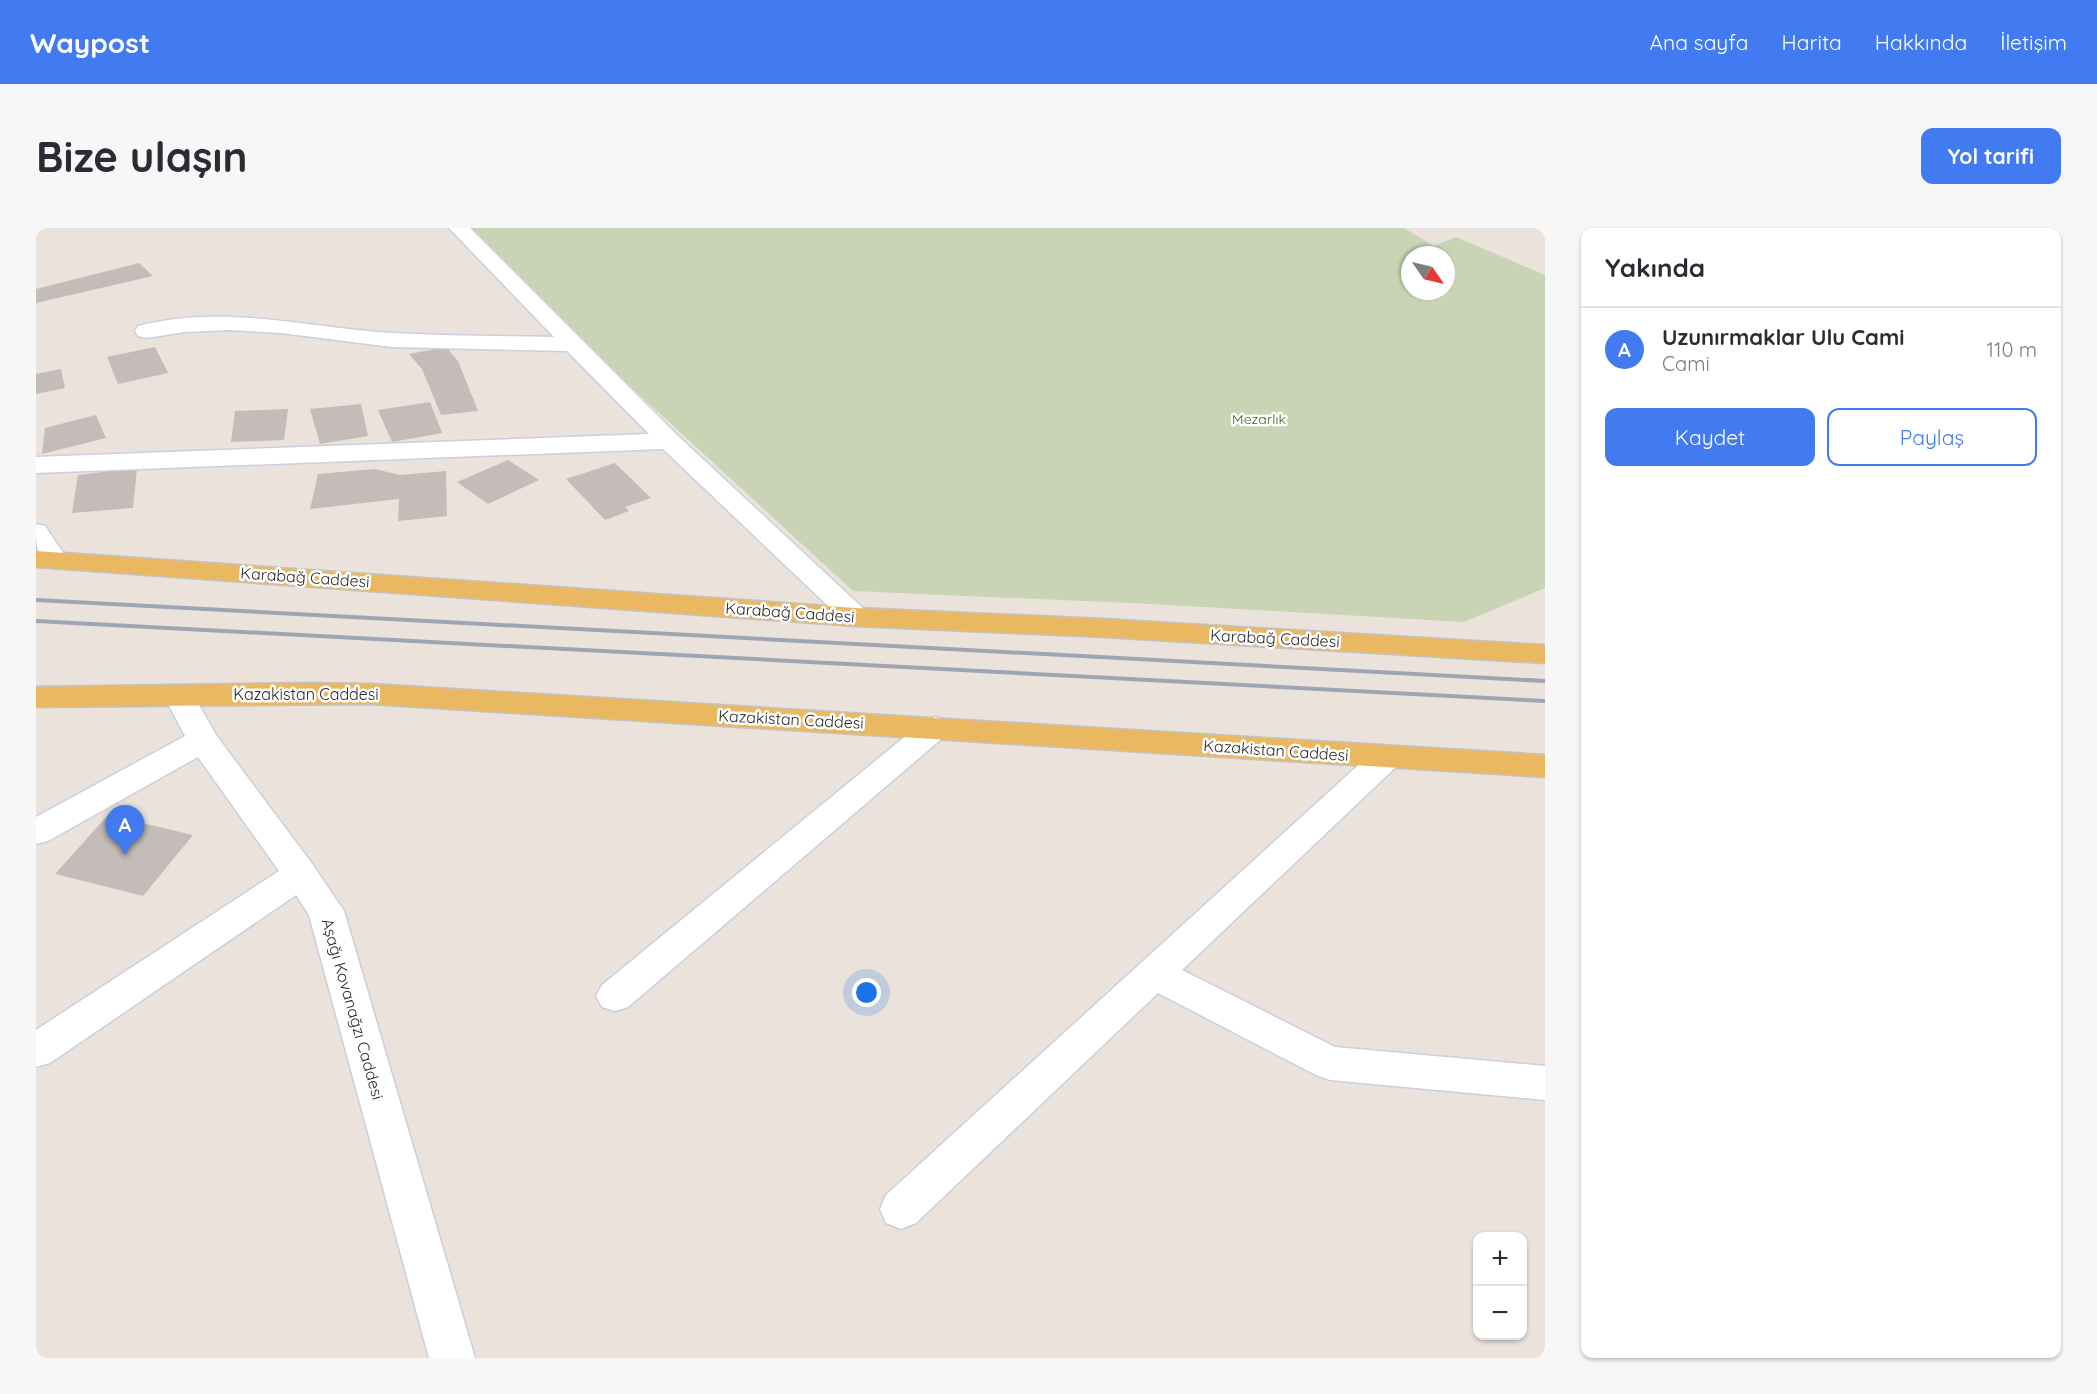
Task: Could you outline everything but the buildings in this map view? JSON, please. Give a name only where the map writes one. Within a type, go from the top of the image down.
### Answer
[{"type":"main road","name":"Karabağ Caddesi","points":[[45,559],[856,617],[1104,628],[1545,654]]},
{"type":"main road","name":"Kazakistan Caddesi","points":[[36,697],[371,694],[1545,766]]},
{"type":"street","points":[[459,228],[669,441],[856,617]]},
{"type":"street","points":[[146,331],[184,325],[229,323],[281,326],[392,340],[572,344]]},
{"type":"street","points":[[36,465],[669,441]]},
{"type":"street","points":[[36,532],[45,559]]},
{"type":"street","name":"Aşağı Kovanağzı Caddesi","points":[[179,696],[203,740],[326,911],[452,1358]]},
{"type":"street","points":[[615,996],[935,728]]},
{"type":"street","points":[[36,832],[203,740]]},
{"type":"street","points":[[901,1209],[1387,757]]},
{"type":"street","points":[[36,1051],[301,874]]},
{"type":"street","points":[[1154,973],[1330,1063],[1545,1083]]},
{"type":"green space","name":"Mezarlık","points":[[462,228],[1404,228],[1434,246],[1456,237],[1545,275],[1545,588],[1464,622],[1152,604],[853,591]]},
{"type":"railway","points":[[36,600],[1545,681]]},
{"type":"railway","points":[[36,621],[1545,701]]},
{"type":"place","name":"Uzunırmaklar Ulu Cami","points":[[125,855]]}]
